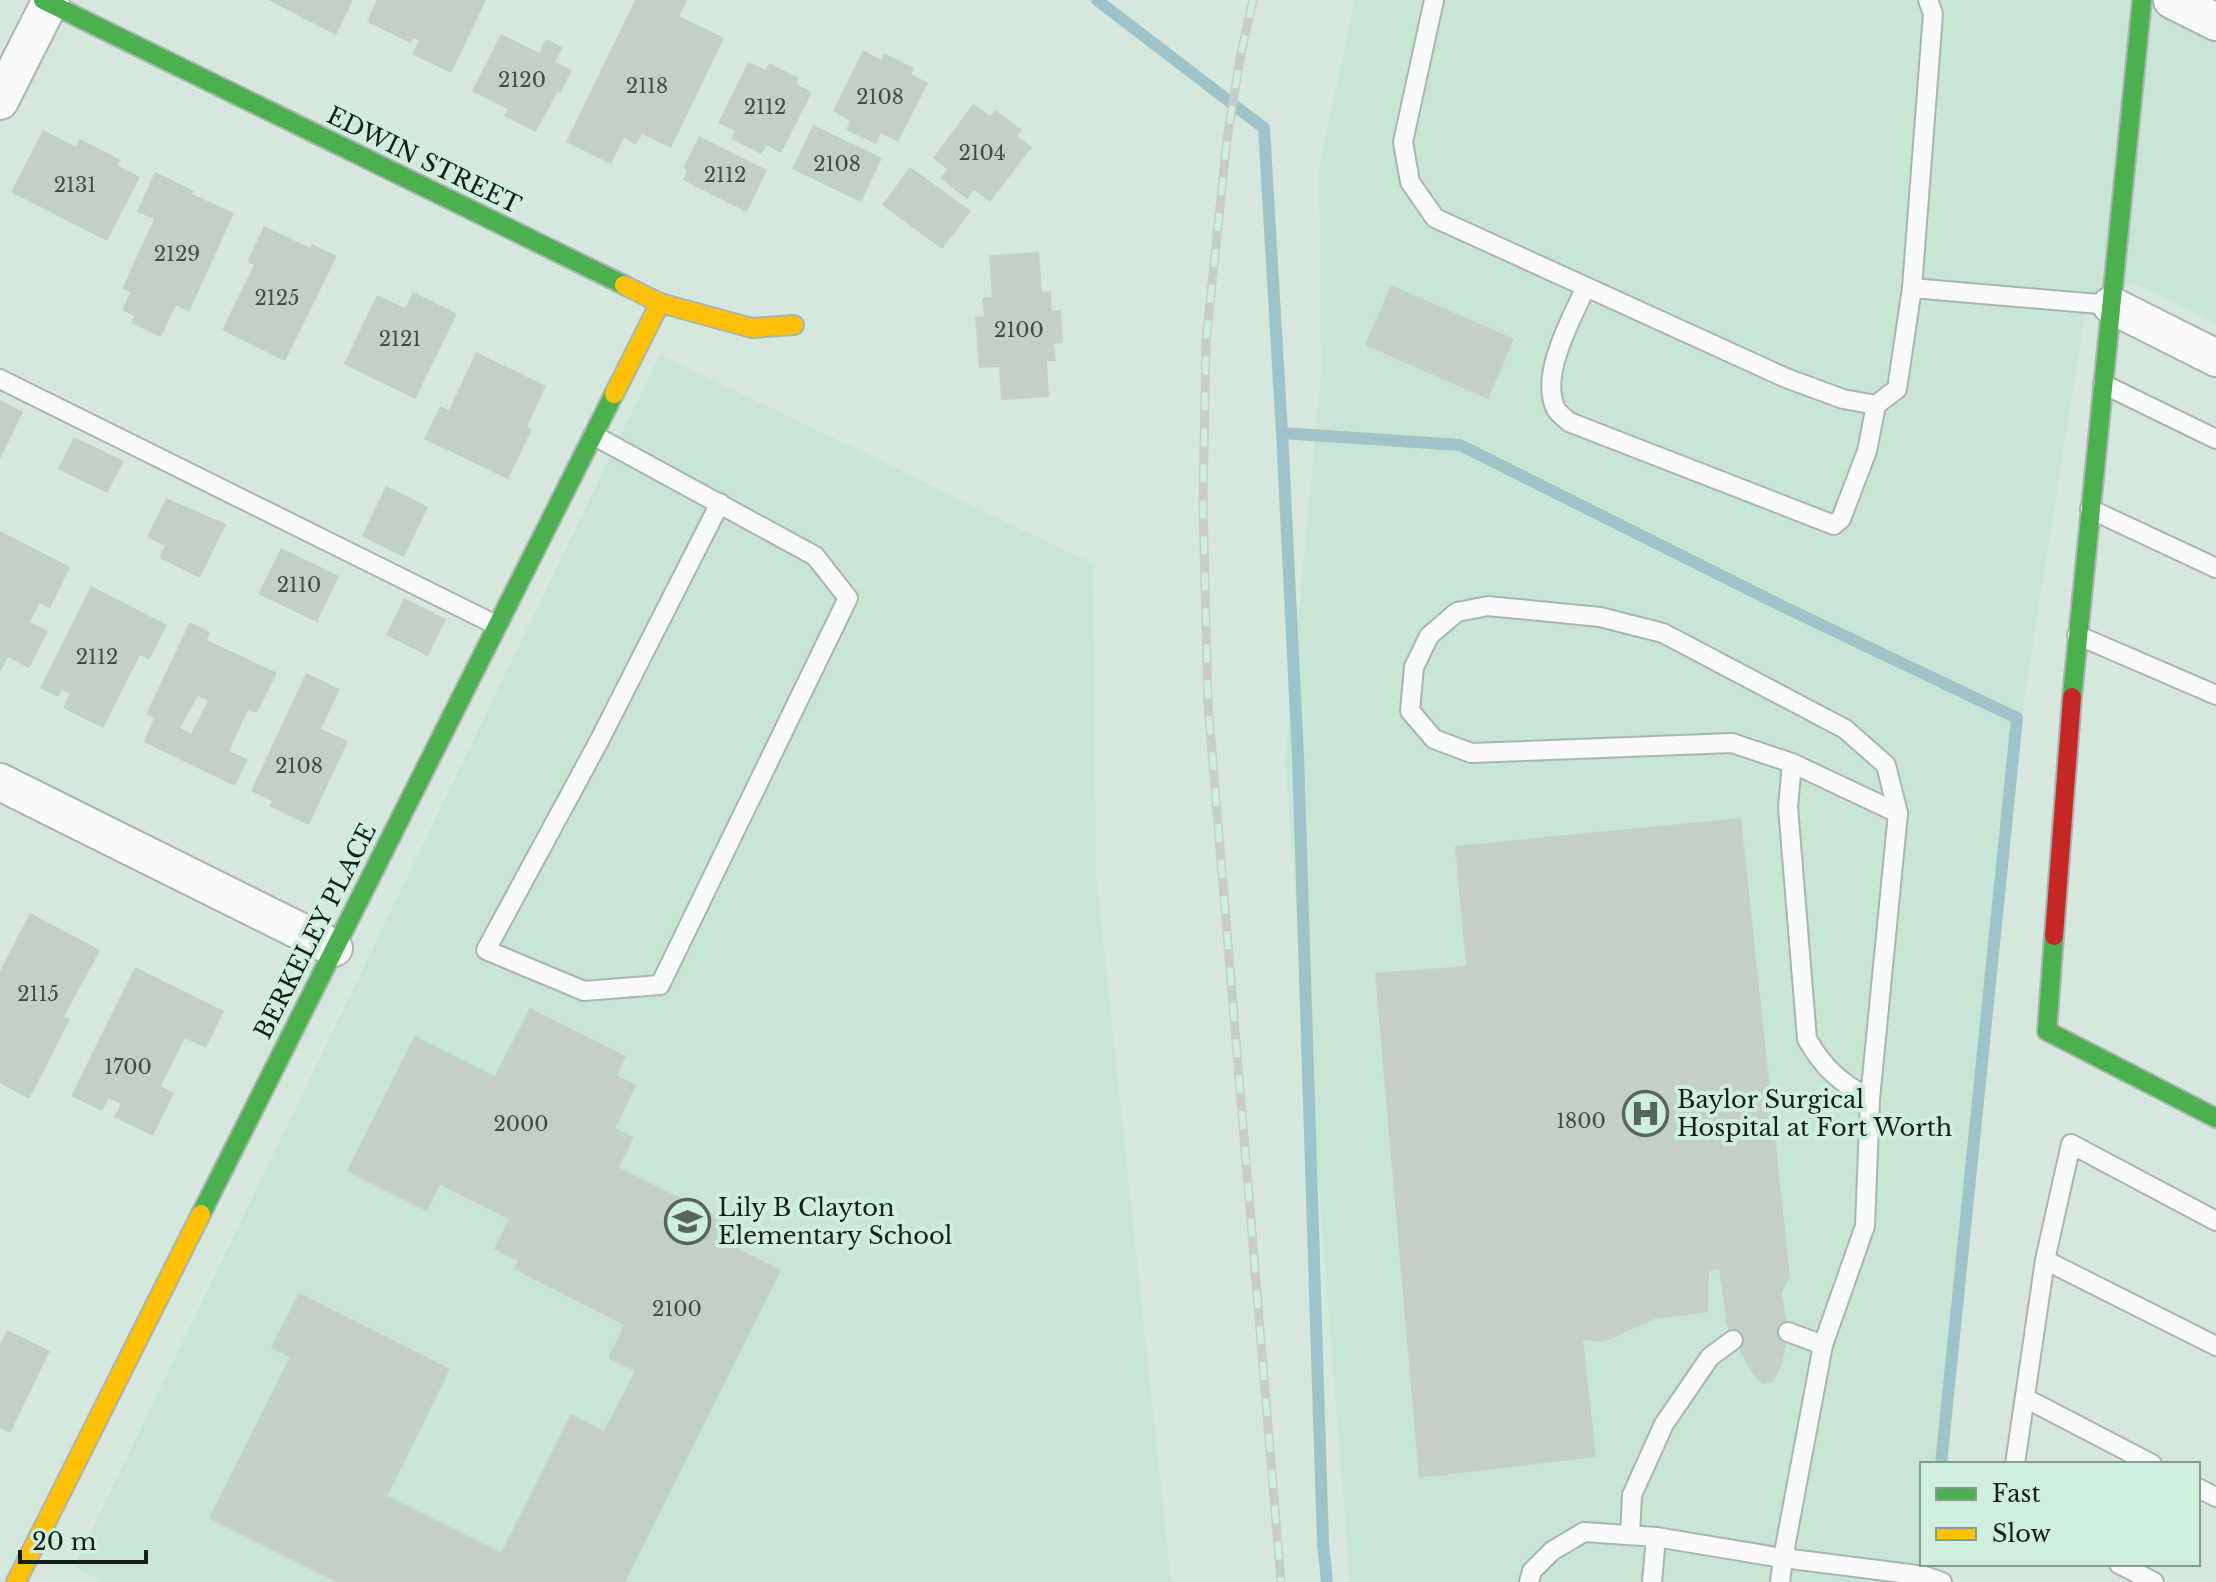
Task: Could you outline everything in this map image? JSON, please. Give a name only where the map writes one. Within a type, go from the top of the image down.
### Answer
[{"type":"street","points":[[2142,0],[2077,635],[2047,1031],[2216,1118]]},
{"type":"street","points":[[2172,0],[2216,22]]},
{"type":"street","points":[[0,101],[48,1]]},
{"type":"street","name":"EDWIN STREET","points":[[48,1],[660,303],[752,328],[794,325]]},
{"type":"street","name":"BERKELEY PLACE","points":[[16,1582],[660,303]]},
{"type":"street","points":[[2111,305],[2216,358]]},
{"type":"street","points":[[0,782],[334,948]]},
{"type":"lane","points":[[1434,0],[1403,142],[1410,182],[1435,218],[1786,378],[1843,399],[1876,405]]},
{"type":"lane","points":[[1586,287],[1556,353],[1551,385],[1556,409],[1569,422],[1834,525],[1841,519],[1867,451],[1876,405],[1897,389],[1912,288],[1933,14],[1928,0]]},
{"type":"lane","points":[[1912,288],[2111,305]]},
{"type":"lane","points":[[0,379],[496,625]]},
{"type":"lane","points":[[2103,384],[2216,439]]},
{"type":"lane","points":[[593,435],[720,503],[815,556],[848,598],[660,985],[584,991],[486,950],[598,743],[720,503]]},
{"type":"lane","points":[[2090,509],[2216,568]]},
{"type":"lane","points":[[1780,1582],[1823,1345],[1865,1226],[1870,1099],[1898,813],[1886,765],[1845,729],[1663,633],[1600,617],[1488,606],[1457,612],[1429,636],[1414,667],[1410,711],[1434,739],[1471,753],[1732,743],[1792,763],[1898,813]]},
{"type":"lane","points":[[2077,635],[2216,695]]},
{"type":"lane","points":[[1792,763],[1788,807],[1807,1039],[1820,1061],[1846,1086],[1870,1099]]},
{"type":"lane","points":[[2015,1462],[2045,1260],[2071,1144],[2216,1221]]},
{"type":"lane","points":[[2045,1260],[2216,1346]]},
{"type":"lane","points":[[1788,1332],[1823,1345]]},
{"type":"lane","points":[[1630,1535],[1632,1495],[1664,1424],[1710,1357],[1733,1340]]},
{"type":"lane","points":[[2025,1398],[2148,1462]]},
{"type":"lane","points":[[1529,1582],[1532,1571],[1552,1551],[1584,1532],[1656,1537],[1783,1558],[1925,1576],[1942,1582]]},
{"type":"lane","points":[[1652,1582],[1656,1537]]},
{"type":"lane","points":[[2123,1566],[2154,1582]]},
{"type":"shaded area","name":"Baylor Surgical Hospital at Fort Worth","points":[[1355,0],[2216,0],[2216,323],[2136,284],[2088,294],[2024,699],[1941,1462],[1920,1462],[1920,1566],[1930,1566],[1928,1582],[1350,1582],[1285,761],[1321,373],[1319,167]]},
{"type":"shaded area","name":"Lily B Clayton Elementary School","points":[[660,354],[1093,564],[1096,874],[1171,1582],[104,1582],[74,1567]]},
{"type":"building","points":[[268,0],[353,0],[336,35]]},
{"type":"building","points":[[377,0],[486,0],[451,73],[412,54],[419,41],[413,38],[411,43],[367,22]]},
{"type":"building","points":[[635,0],[687,0],[679,16],[724,38],[671,148],[642,134],[636,145],[624,138],[611,164],[566,142]]},
{"type":"building","points":[[501,34],[539,53],[546,39],[563,47],[555,62],[572,70],[536,132],[504,116],[508,109],[472,91]]},
{"type":"building","points":[[863,50],[881,60],[884,53],[914,68],[911,74],[928,83],[898,142],[881,133],[876,144],[846,130],[850,121],[833,111]]},
{"type":"building","points":[[748,62],[766,70],[769,63],[799,78],[796,84],[812,92],[781,153],[766,145],[761,154],[731,139],[735,131],[718,123]]},
{"type":"building","points":[[973,104],[990,116],[995,110],[1022,130],[1017,136],[1032,147],[990,202],[974,190],[967,199],[940,178],[947,169],[933,158]]},
{"type":"building","points":[[813,125],[882,158],[861,202],[792,169]]},
{"type":"building","points":[[43,130],[76,147],[80,139],[121,160],[117,165],[140,177],[107,241],[11,192]]},
{"type":"building","points":[[699,136],[767,170],[747,212],[683,180],[687,170],[683,168]]},
{"type":"building","points":[[910,167],[971,211],[942,249],[882,205]]},
{"type":"building","points":[[155,172],[194,191],[192,194],[234,213],[189,312],[176,305],[161,337],[131,323],[134,316],[122,310],[130,292],[122,289],[154,219],[137,212]]},
{"type":"building","points":[[264,226],[310,248],[312,244],[337,256],[285,361],[222,330],[254,265],[247,262]]},
{"type":"building","points":[[1039,252],[1042,292],[1051,291],[1052,311],[1061,310],[1063,343],[1054,344],[1056,361],[1047,361],[1049,397],[1001,400],[999,367],[979,368],[975,317],[984,316],[982,298],[992,297],[989,255]]},
{"type":"building","points":[[1391,285],[1514,339],[1488,399],[1365,345]]},
{"type":"building","points":[[413,292],[457,314],[415,399],[344,364],[377,295],[405,308]]},
{"type":"building","points":[[476,352],[546,386],[527,427],[532,429],[508,479],[424,439],[440,406],[449,410]]},
{"type":"building","points":[[0,400],[23,412],[0,459]]},
{"type":"building","points":[[74,437],[124,461],[107,493],[58,469]]},
{"type":"building","points":[[386,486],[428,507],[404,557],[362,536]]},
{"type":"building","points":[[166,498],[226,524],[200,578],[159,558],[165,546],[147,537]]},
{"type":"building","points":[[0,531],[70,567],[50,608],[40,603],[30,622],[48,631],[29,668],[8,657],[0,673]]},
{"type":"building","points":[[281,548],[339,576],[317,622],[258,594]]},
{"type":"building","points":[[91,586],[167,625],[149,660],[140,655],[103,728],[63,708],[70,694],[62,690],[58,697],[40,688]]},
{"type":"building","points":[[404,598],[446,619],[428,656],[386,635]]},
{"type":"building","points":[[190,622],[210,632],[207,640],[277,673],[257,713],[248,710],[229,751],[248,759],[235,786],[144,742],[154,718],[146,714]],"holes":[[[198,696],[208,701],[191,734],[180,728]]]},
{"type":"building","points":[[306,673],[340,689],[321,729],[348,741],[309,825],[269,806],[272,801],[251,791]]},
{"type":"building","points":[[1741,818],[1790,1277],[1782,1292],[1788,1332],[1782,1364],[1773,1382],[1762,1384],[1751,1371],[1727,1326],[1719,1269],[1709,1271],[1708,1312],[1655,1319],[1603,1342],[1583,1340],[1596,1457],[1419,1478],[1375,973],[1466,966],[1455,846]]},
{"type":"building","points":[[30,913],[100,950],[64,1017],[70,1019],[29,1099],[0,1083],[0,971]]},
{"type":"building","points":[[135,967],[224,1011],[206,1048],[185,1038],[161,1086],[174,1093],[153,1136],[114,1117],[121,1104],[109,1098],[102,1111],[71,1096]]},
{"type":"building","points":[[530,1008],[626,1056],[617,1075],[636,1085],[615,1128],[634,1137],[619,1167],[747,1231],[738,1249],[781,1270],[625,1582],[337,1582],[209,1518],[290,1357],[271,1348],[299,1293],[450,1369],[387,1496],[501,1553],[571,1414],[604,1431],[635,1371],[608,1358],[624,1325],[514,1269],[518,1261],[494,1249],[509,1219],[440,1185],[427,1211],[347,1171],[415,1036],[495,1076]]},
{"type":"building","points":[[7,1330],[50,1351],[10,1433],[0,1428],[0,1344]]},
{"type":"waterway","points":[[1097,0],[1264,128],[1282,433],[1460,445],[1784,607],[2017,718],[1941,1462]]},
{"type":"waterway","points":[[1282,433],[1298,757],[1323,1543],[1327,1582]]},
{"type":"railway","points":[[1253,0],[1227,139],[1206,342],[1203,502],[1208,704],[1281,1582]]},
{"type":"traffic: fast","points":[[43,0],[624,285]]},
{"type":"traffic: fast","points":[[2072,697],[2142,0]]},
{"type":"traffic: fast","points":[[201,1214],[614,394]]},
{"type":"traffic: fast","points":[[2054,936],[2047,1031],[2216,1118]]},
{"type":"traffic: slow","points":[[624,285],[660,303],[752,328],[794,325]]},
{"type":"traffic: slow","points":[[614,394],[660,303]]},
{"type":"traffic: slow","points":[[16,1582],[201,1214]]},
{"type":"traffic: jam","points":[[2054,936],[2072,697]]},
{"type":"place","name":"Baylor Surgical Hospital at Fort Worth","points":[[1646,1113]]},
{"type":"place","name":"Lily B Clayton Elementary School","points":[[687,1221]]}]
